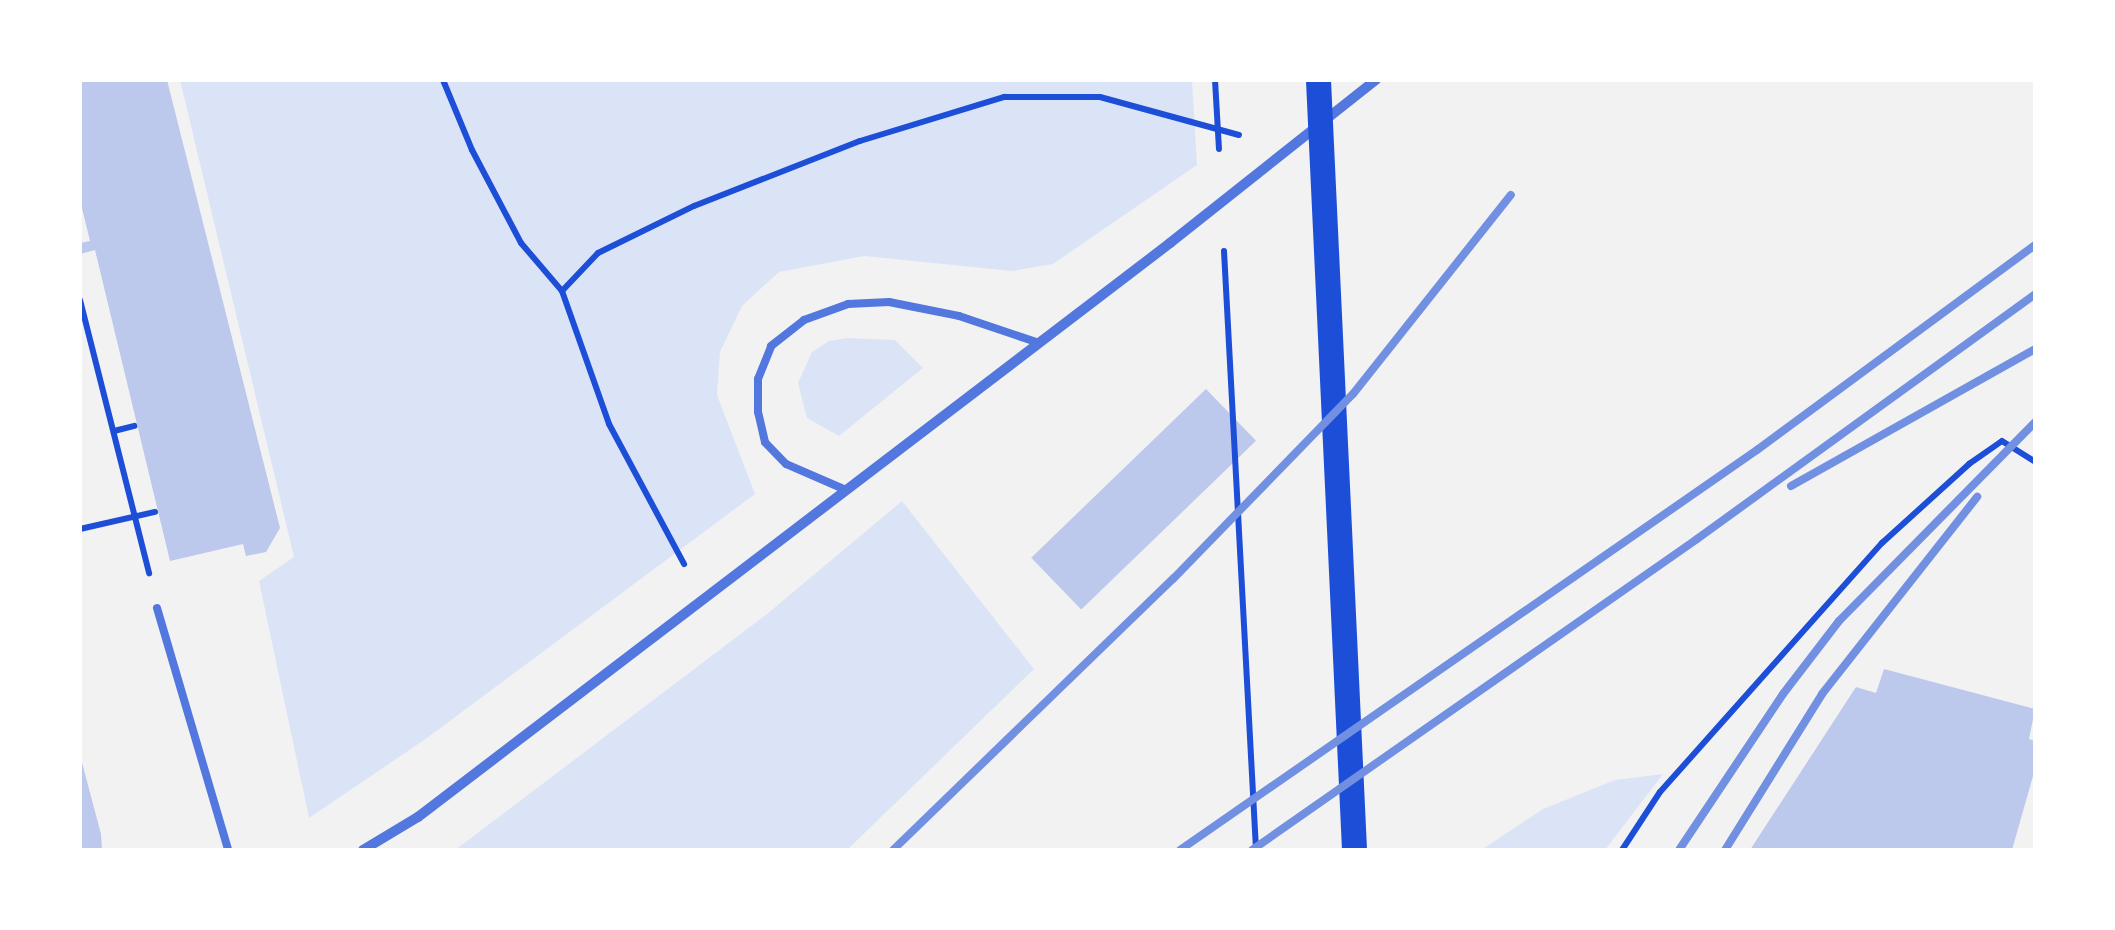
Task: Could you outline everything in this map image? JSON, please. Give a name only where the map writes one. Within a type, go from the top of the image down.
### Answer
[{"type":"main road","points":[[1318,80],[1354,850]]},
{"type":"street","points":[[363,850],[418,818],[1376,80]]},
{"type":"lane","points":[[846,490],[786,464],[766,442],[758,412],[758,378],[771,346],[804,320],[848,304],[890,302],[960,316],[1039,343]]},
{"type":"lane","points":[[157,608],[228,850]]},
{"type":"path","points":[[443,80],[472,150],[520,243],[562,292],[609,424],[687,569]]},
{"type":"path","points":[[1215,80],[1220,159]]},
{"type":"path","points":[[562,292],[598,253],[694,206],[860,141],[1004,97],[1100,98],[1252,138]]},
{"type":"path","points":[[1224,238],[1256,850]]},
{"type":"path","points":[[80,300],[157,608]]},
{"type":"path","points":[[114,431],[134,426]]},
{"type":"path","points":[[1622,850],[1660,792],[1882,543],[1969,464],[2002,442],[2035,462]]},
{"type":"path","points":[[80,529],[155,512]]},
{"type":"shaded area","points":[[180,80],[1192,80],[1197,165],[1053,264],[1012,271],[864,256],[779,272],[742,306],[720,352],[717,395],[755,494],[427,738],[309,818],[259,581],[294,557]]},
{"type":"shaded area","points":[[895,340],[923,368],[839,436],[807,418],[798,383],[812,352],[829,341]]},
{"type":"shaded area","points":[[902,501],[1034,669],[847,850],[455,850],[767,614]]},
{"type":"shaded area","points":[[1663,774],[1605,850],[1481,850],[1543,809],[1615,780]]},
{"type":"building","points":[[80,80],[167,80],[280,528],[266,552],[246,556],[243,544],[170,561],[95,250],[80,254],[80,243],[90,241],[80,200]]},
{"type":"building","points":[[1206,389],[1256,441],[1081,610],[1031,558]]},
{"type":"building","points":[[1884,669],[2035,709],[2029,739],[2035,741],[2035,769],[2012,850],[1750,850],[1856,687],[1876,693]]},
{"type":"building","points":[[80,755],[101,834],[102,850],[80,850]]},
{"type":"railway","points":[[893,850],[1173,579],[1353,394],[1511,195]]},
{"type":"railway","points":[[1180,850],[1757,450],[2035,245]]},
{"type":"railway","points":[[1252,850],[1697,539],[2035,294]]},
{"type":"railway","points":[[1791,486],[2035,349]]},
{"type":"railway","points":[[1679,850],[1783,694],[1839,621],[2035,422]]},
{"type":"railway","points":[[1725,850],[1822,694],[1977,497]]}]
